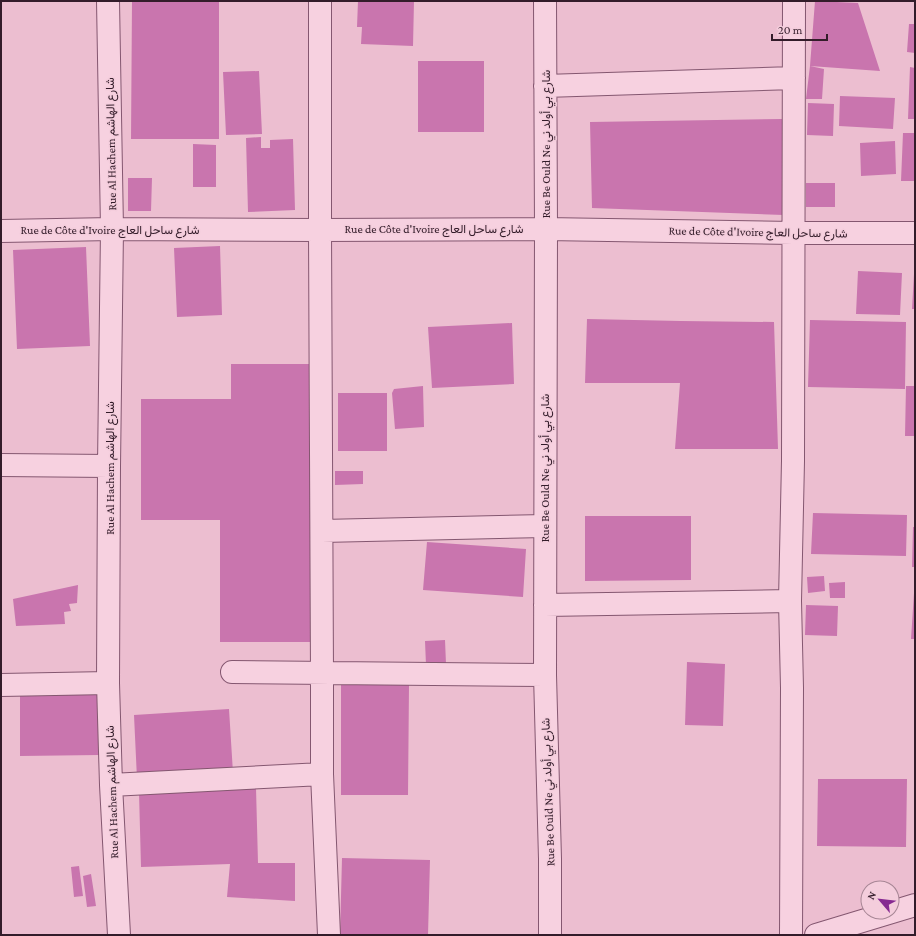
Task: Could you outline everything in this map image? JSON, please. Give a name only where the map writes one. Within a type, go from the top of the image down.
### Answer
[{"type":"street","name":"Rue Al Hachem شارع الهاشم","points":[[108,1],[112,229],[108,683],[111,785],[119,935]]},
{"type":"street","points":[[320,1],[322,774],[329,935]]},
{"type":"street","name":"Rue Be Ould Ne شارع بي أولد ني","points":[[545,1],[546,229],[544,675],[550,859],[550,935]]},
{"type":"street","points":[[791,935],[792,688],[790,601],[793,461],[794,1]]},
{"type":"street","points":[[545,86],[794,78]]},
{"type":"street","name":"Rue de Côte d'Ivoire شارع ساحل العاج","points":[[1,231],[112,229],[546,229],[793,233],[915,233]]},
{"type":"street","points":[[1,465],[109,466]]},
{"type":"street","points":[[322,531],[545,526]]},
{"type":"street","points":[[545,605],[790,601]]},
{"type":"street","points":[[232,672],[544,675]]},
{"type":"street","points":[[1,685],[108,683]]},
{"type":"street","points":[[111,785],[322,774]]},
{"type":"street","points":[[900,910],[915,905]]},
{"type":"street","points":[[816,935],[866,920]]},
{"type":"building","points":[[132,1],[219,1],[219,139],[131,139]]},
{"type":"building","points":[[358,1],[414,1],[413,46],[361,44],[362,27],[357,27]]},
{"type":"building","points":[[815,1],[858,3],[880,71],[810,66]]},
{"type":"building","points":[[909,24],[915,24],[915,53],[907,52]]},
{"type":"building","points":[[418,61],[484,61],[484,132],[418,132]]},
{"type":"building","points":[[810,66],[824,69],[822,99],[806,99]]},
{"type":"building","points":[[910,67],[915,68],[915,119],[908,119]]},
{"type":"building","points":[[259,71],[262,134],[226,135],[223,72]]},
{"type":"building","points":[[840,96],[895,98],[893,129],[839,126]]},
{"type":"building","points":[[808,103],[834,104],[833,136],[807,135]]},
{"type":"building","points":[[782,119],[784,215],[592,208],[590,122]]},
{"type":"building","points":[[903,133],[915,133],[915,181],[901,181]]},
{"type":"building","points":[[261,137],[261,148],[270,148],[270,140],[293,139],[295,210],[248,212],[246,138]]},
{"type":"building","points":[[895,141],[896,174],[861,176],[860,143]]},
{"type":"building","points":[[193,144],[216,145],[216,187],[193,187]]},
{"type":"building","points":[[128,178],[152,178],[151,211],[128,211]]},
{"type":"building","points":[[806,183],[835,183],[835,207],[806,207]]},
{"type":"building","points":[[220,246],[222,315],[177,317],[174,248]]},
{"type":"building","points":[[86,247],[90,346],[17,349],[13,250]]},
{"type":"building","points":[[858,271],[902,273],[900,315],[856,314]]},
{"type":"building","points":[[914,274],[915,309],[912,309]]},
{"type":"building","points":[[587,319],[774,322],[778,449],[675,449],[680,383],[585,383]]},
{"type":"building","points":[[810,320],[906,322],[905,389],[808,387]]},
{"type":"building","points":[[512,323],[514,384],[432,388],[428,327]]},
{"type":"building","points":[[231,364],[315,364],[314,642],[220,642],[220,520],[141,520],[141,399],[231,399]]},
{"type":"building","points":[[423,386],[424,427],[395,429],[392,393],[394,389]]},
{"type":"building","points":[[906,386],[915,386],[915,436],[905,436]]},
{"type":"building","points":[[338,393],[387,393],[387,451],[338,451]]},
{"type":"building","points":[[335,471],[363,471],[363,484],[335,485]]},
{"type":"building","points":[[813,513],[907,515],[906,556],[811,554]]},
{"type":"building","points":[[585,516],[691,516],[691,580],[585,581]]},
{"type":"building","points":[[913,527],[915,527],[915,567],[912,567]]},
{"type":"building","points":[[427,542],[526,549],[523,597],[423,590]]},
{"type":"building","points":[[824,576],[825,591],[808,593],[807,577]]},
{"type":"building","points":[[845,582],[845,598],[830,598],[829,583]]},
{"type":"building","points":[[78,585],[77,603],[69,604],[71,611],[64,612],[65,624],[16,626],[13,599]]},
{"type":"building","points":[[914,593],[915,639],[911,639]]},
{"type":"building","points":[[806,605],[838,606],[837,636],[805,635]]},
{"type":"building","points":[[445,640],[446,664],[426,665],[425,641]]},
{"type":"building","points":[[687,662],[725,664],[723,726],[685,725]]},
{"type":"building","points":[[341,685],[409,685],[408,795],[341,795]]},
{"type":"building","points":[[20,695],[99,695],[99,755],[20,756]]},
{"type":"building","points":[[229,709],[233,773],[137,779],[134,715]]},
{"type":"building","points":[[818,779],[907,779],[906,847],[817,846]]},
{"type":"building","points":[[256,788],[258,863],[295,863],[295,901],[227,897],[230,864],[141,867],[139,792]]},
{"type":"building","points":[[342,858],[430,860],[428,935],[340,935]]},
{"type":"building","points":[[79,866],[83,896],[74,897],[71,867]]},
{"type":"building","points":[[91,874],[96,906],[87,907],[83,876]]}]
